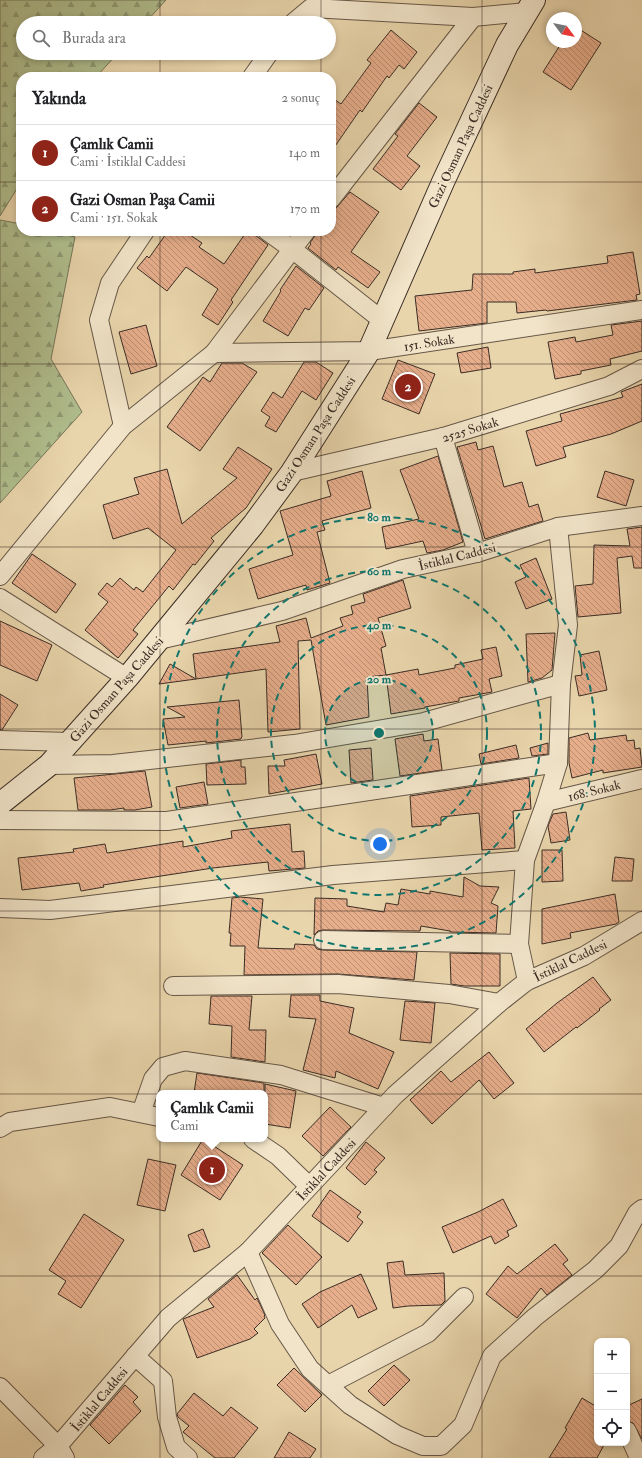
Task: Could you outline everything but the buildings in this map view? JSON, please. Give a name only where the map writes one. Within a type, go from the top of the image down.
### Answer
[{"type":"street","points":[[302,16],[311,8],[473,17],[530,6]]},
{"type":"street","name":"Gazi Osman Paşa Caddesi","points":[[0,804],[49,765],[127,678],[253,525],[292,472],[370,351],[443,182],[500,59],[530,6]]},
{"type":"street","points":[[336,194],[473,17]]},
{"type":"street","points":[[256,72],[264,60]]},
{"type":"street","points":[[123,426],[99,320],[110,283],[142,236]]},
{"type":"street","points":[[273,236],[292,249],[383,321]]},
{"type":"street","points":[[0,576],[123,426],[214,353],[302,236]]},
{"type":"street","name":"151. Sokak","points":[[214,353],[370,351],[642,310]]},
{"type":"street","name":"2525 Sokak","points":[[292,472],[443,437],[609,386],[642,370]]},
{"type":"street","points":[[443,437],[477,553]]},
{"type":"street","name":"İstiklal Caddesi","points":[[159,640],[282,611],[403,569],[477,553],[558,527],[642,516]]},
{"type":"street","points":[[527,981],[519,944],[525,860],[546,802],[558,763],[561,684],[568,625],[558,527]]},
{"type":"street","points":[[0,598],[127,678]]},
{"type":"street","points":[[49,765],[113,764],[294,744],[424,722],[561,684]]},
{"type":"street","points":[[0,740],[70,742]]},
{"type":"street","points":[[0,820],[167,820],[558,763]]},
{"type":"street","name":"168. Sokak","points":[[546,802],[642,779]]},
{"type":"street","points":[[0,908],[50,910],[333,876],[525,860]]},
{"type":"street","name":"İstiklal Caddesi","points":[[43,1458],[62,1452],[135,1356],[168,1318],[248,1252],[395,1095],[499,1003],[527,981],[584,956],[642,921]]},
{"type":"street","points":[[323,940],[519,944]]},
{"type":"street","points":[[173,986],[338,984],[449,994],[499,1003]]},
{"type":"street","points":[[141,1113],[153,1080],[163,1067],[185,1061],[281,1075],[384,1107]]},
{"type":"street","points":[[0,1128],[10,1122],[110,1107],[156,1116]]},
{"type":"street","points":[[257,1142],[278,1156],[309,1186]]},
{"type":"street","points":[[248,1252],[280,1324],[310,1369],[350,1405],[396,1435],[423,1446],[441,1446],[464,1425],[492,1356],[535,1317],[595,1270],[620,1246],[637,1213],[642,1209]]},
{"type":"street","points":[[328,1385],[428,1333],[464,1297]]},
{"type":"street","points":[[135,1356],[164,1381],[167,1418],[176,1447],[188,1458]]},
{"type":"street","points":[[0,1387],[62,1452]]},
{"type":"street","points":[[630,1438],[639,1458]]},
{"type":"green space","points":[[0,0],[166,0],[151,16],[16,16],[16,60],[112,60],[101,72],[16,72],[16,190],[0,216]]},
{"type":"green space","points":[[0,220],[16,223],[16,236],[75,237],[51,359],[82,412],[0,503]]},
{"type":"place","name":"Gazi Osman Paşa Camii","points":[[408,387]]},
{"type":"place","name":"Çamlık Camii","points":[[212,1170]]}]
